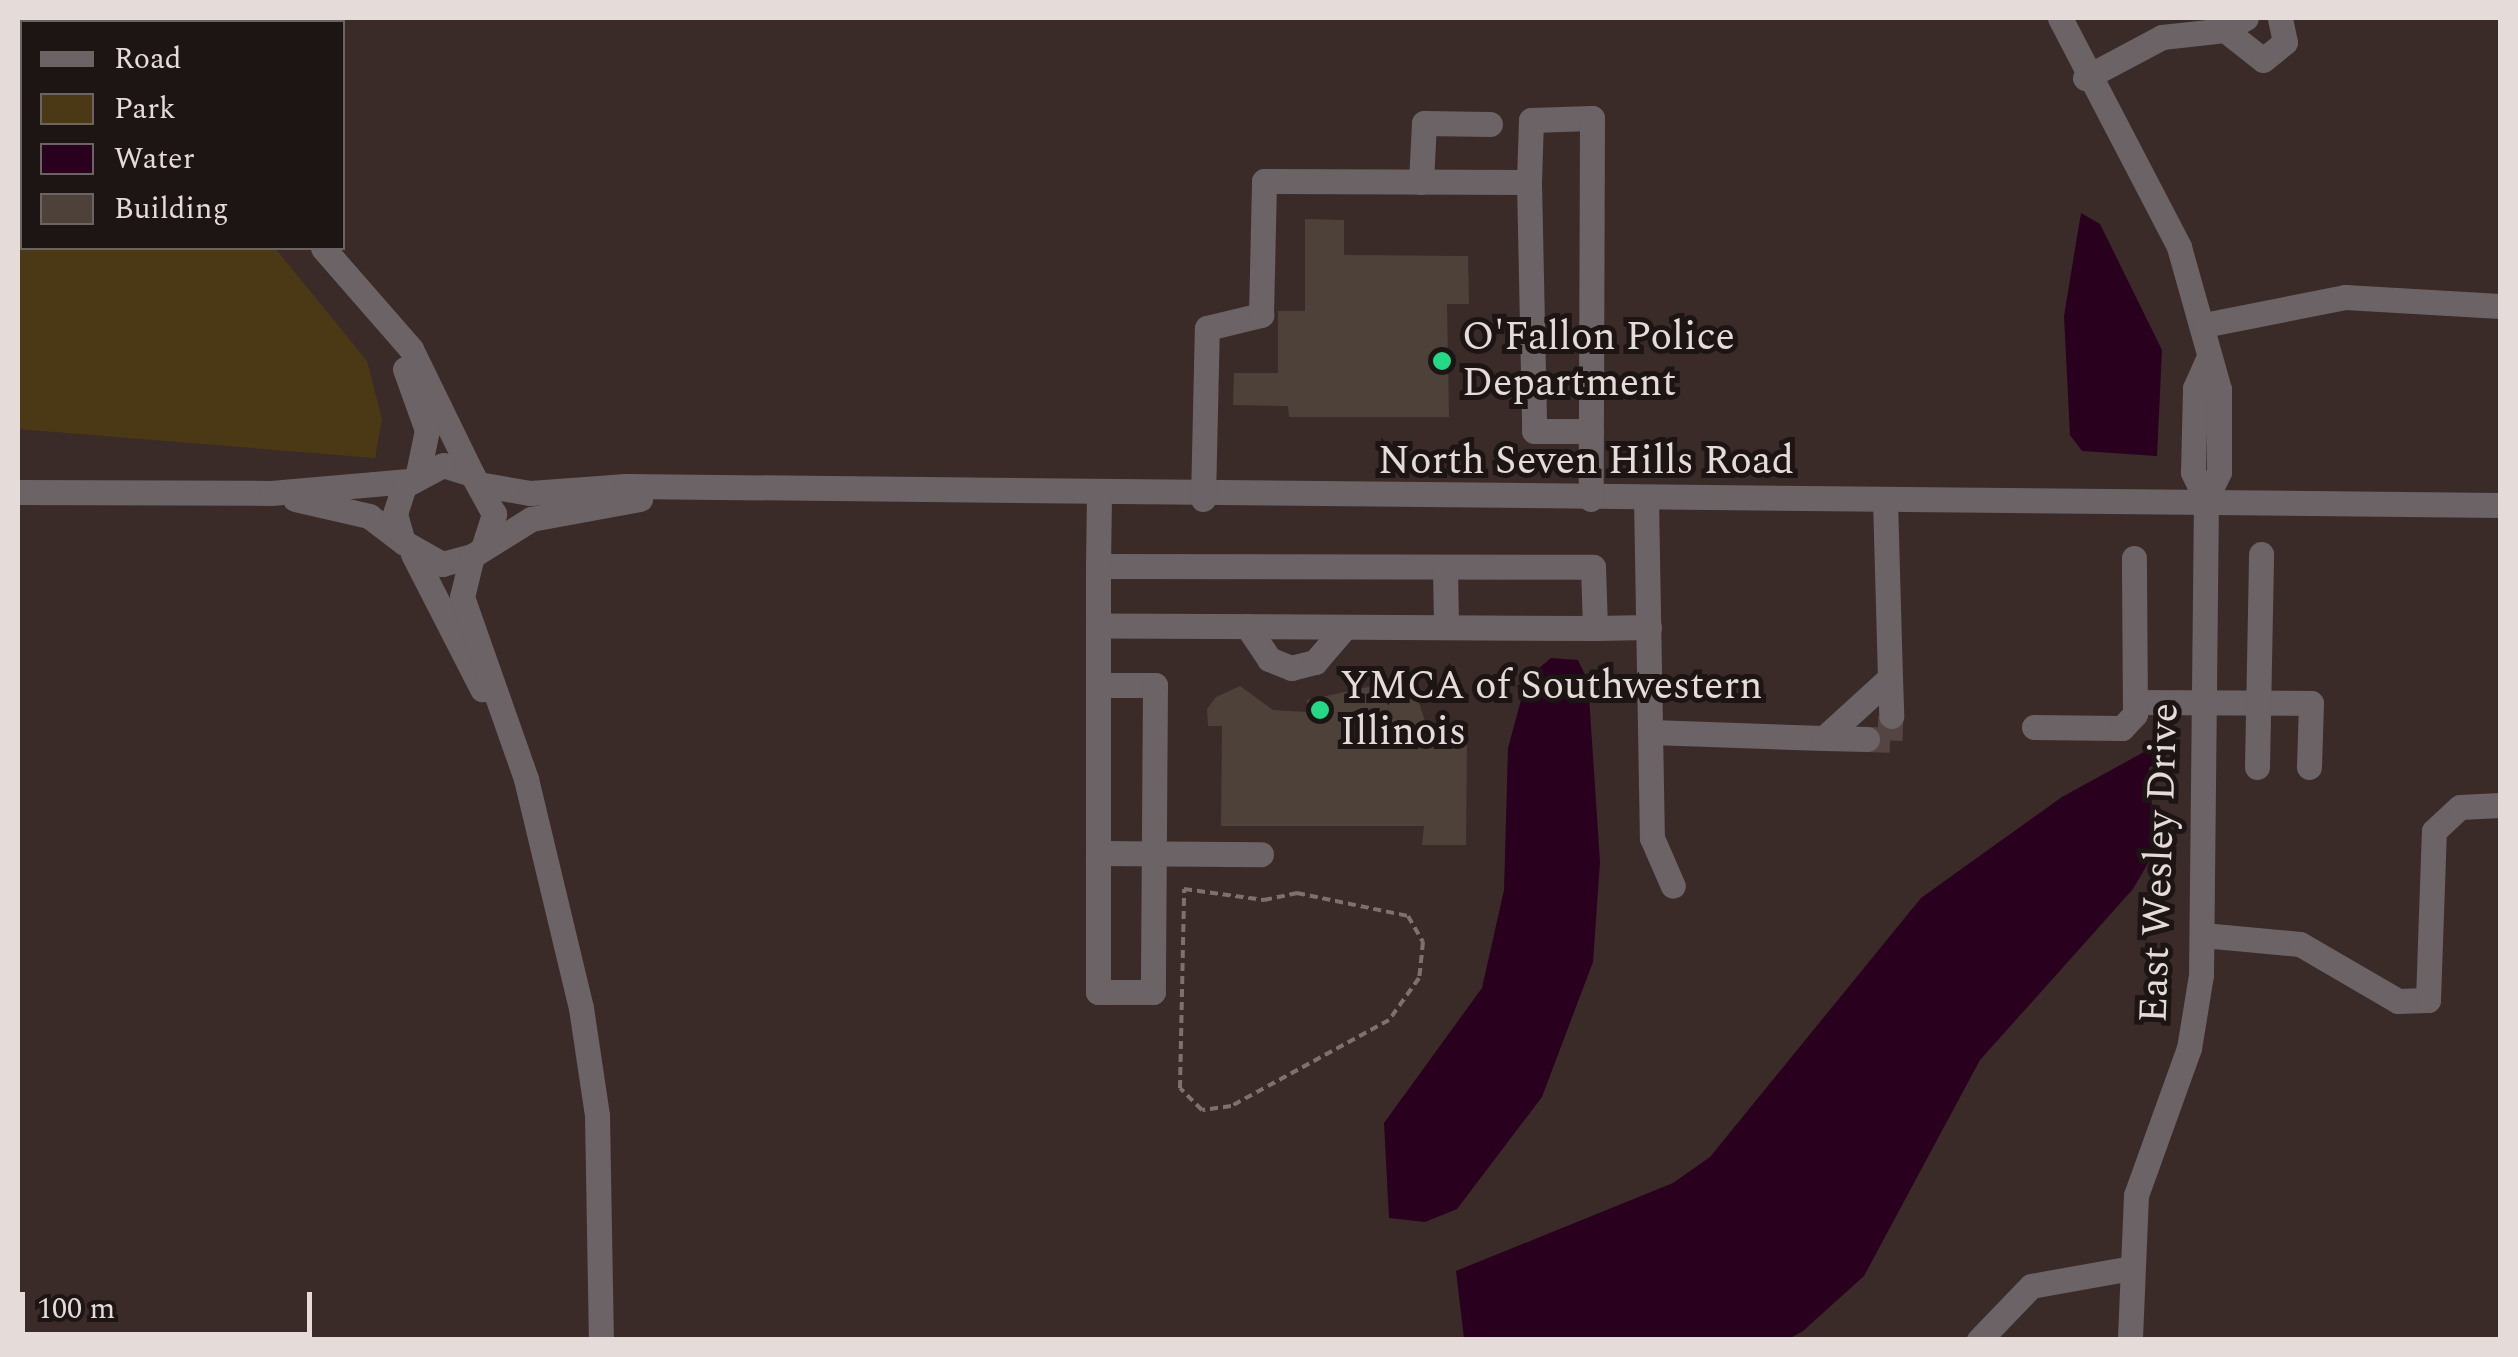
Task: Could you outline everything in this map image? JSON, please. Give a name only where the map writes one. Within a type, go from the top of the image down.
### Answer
[{"type":"street","name":"East Wesley Drive","points":[[2060,18],[2085,78],[2179,246],[2219,389],[2220,472],[2206,499],[2203,935],[2197,1016],[2144,1164],[2131,1268],[2130,1340]]},
{"type":"street","points":[[2085,78],[2162,37],[2236,24],[2263,60],[2284,42],[2280,18]]},
{"type":"street","points":[[1590,432],[1534,431],[1531,120],[1592,118],[1590,499]]},
{"type":"street","points":[[1422,182],[1424,124],[1490,124]]},
{"type":"street","points":[[1203,498],[1207,328],[1261,315],[1264,182],[1529,182]]},
{"type":"street","points":[[325,250],[426,374],[494,514],[462,598],[507,726],[581,1008],[596,1115],[601,1340]]},
{"type":"street","points":[[2204,325],[2344,298],[2500,306]]},
{"type":"street","points":[[382,319],[423,408],[413,477],[395,514],[408,548],[507,726]]},
{"type":"street","points":[[18,492],[270,493],[413,477],[443,465],[478,479]]},
{"type":"street","name":"North Seven Hills Road","points":[[478,479],[671,492],[1203,498],[2206,499],[2500,505]]},
{"type":"street","name":"North Seven Hills Road","points":[[478,550],[531,518],[671,492]]},
{"type":"street","points":[[270,493],[370,516],[408,548],[442,564],[478,550]]},
{"type":"street","points":[[1098,685],[1155,685],[1154,992],[1098,992],[1098,685],[1098,625],[1098,566],[1100,496]]},
{"type":"street","points":[[1646,499],[1652,838],[1673,886]]},
{"type":"street","points":[[1885,499],[1890,716]]},
{"type":"street","points":[[2258,766],[2260,554]]},
{"type":"street","points":[[2034,727],[2122,728],[2134,702],[2134,558]]},
{"type":"street","points":[[1098,566],[1593,567],[1595,628]]},
{"type":"street","points":[[1445,567],[1446,628]]},
{"type":"street","points":[[1098,625],[1648,628]]},
{"type":"street","points":[[1247,626],[1270,660],[1291,668],[1315,662],[1345,627]]},
{"type":"street","points":[[1824,738],[1890,678]]},
{"type":"street","points":[[2134,702],[2310,703],[2309,767]]},
{"type":"street","points":[[1650,732],[1867,739]]},
{"type":"street","points":[[2203,935],[2300,944],[2398,1001],[2428,1000],[2434,831],[2460,808],[2500,805]]},
{"type":"street","points":[[1098,853],[1261,854]]},
{"type":"street","points":[[1979,1340],[2031,1286],[2131,1268]]},
{"type":"path","points":[[1184,889],[1264,900],[1297,893],[1408,916],[1424,942],[1419,978],[1389,1020],[1231,1106],[1202,1110],[1180,1088],[1184,889]]},
{"type":"green space","points":[[18,18],[45,20],[20,20],[20,250],[277,250],[367,361],[382,419],[375,458],[18,429]]},
{"type":"water","points":[[2081,213],[2100,224],[2162,350],[2157,456],[2082,451],[2070,435],[2064,316]]},
{"type":"water","points":[[1551,658],[1578,660],[1588,681],[1600,862],[1593,962],[1542,1097],[1457,1209],[1425,1222],[1389,1218],[1384,1123],[1482,988],[1504,890],[1508,748],[1527,678]]},
{"type":"water","points":[[2164,741],[2172,750],[2149,768],[2155,851],[2133,889],[1980,1060],[1864,1276],[1803,1331],[1787,1340],[1464,1339],[1456,1271],[1673,1183],[1710,1157],[1921,898],[2062,797]]},
{"type":"building","points":[[1305,219],[1344,220],[1344,255],[1468,256],[1469,304],[1447,304],[1449,417],[1289,417],[1288,406],[1233,405],[1234,373],[1278,373],[1278,311],[1305,311]]},
{"type":"building","points":[[1387,683],[1418,700],[1429,733],[1467,734],[1466,845],[1422,845],[1424,826],[1221,826],[1222,726],[1208,726],[1207,709],[1216,697],[1240,686],[1273,710],[1307,712],[1307,700]]},
{"type":"tunnel","points":[[1867,739],[1890,740],[1891,716]]},
{"type":"place","name":"O'Fallon Police Department","points":[[1442,361]]},
{"type":"place","name":"YMCA of Southwestern Illinois","points":[[1320,710]]}]
